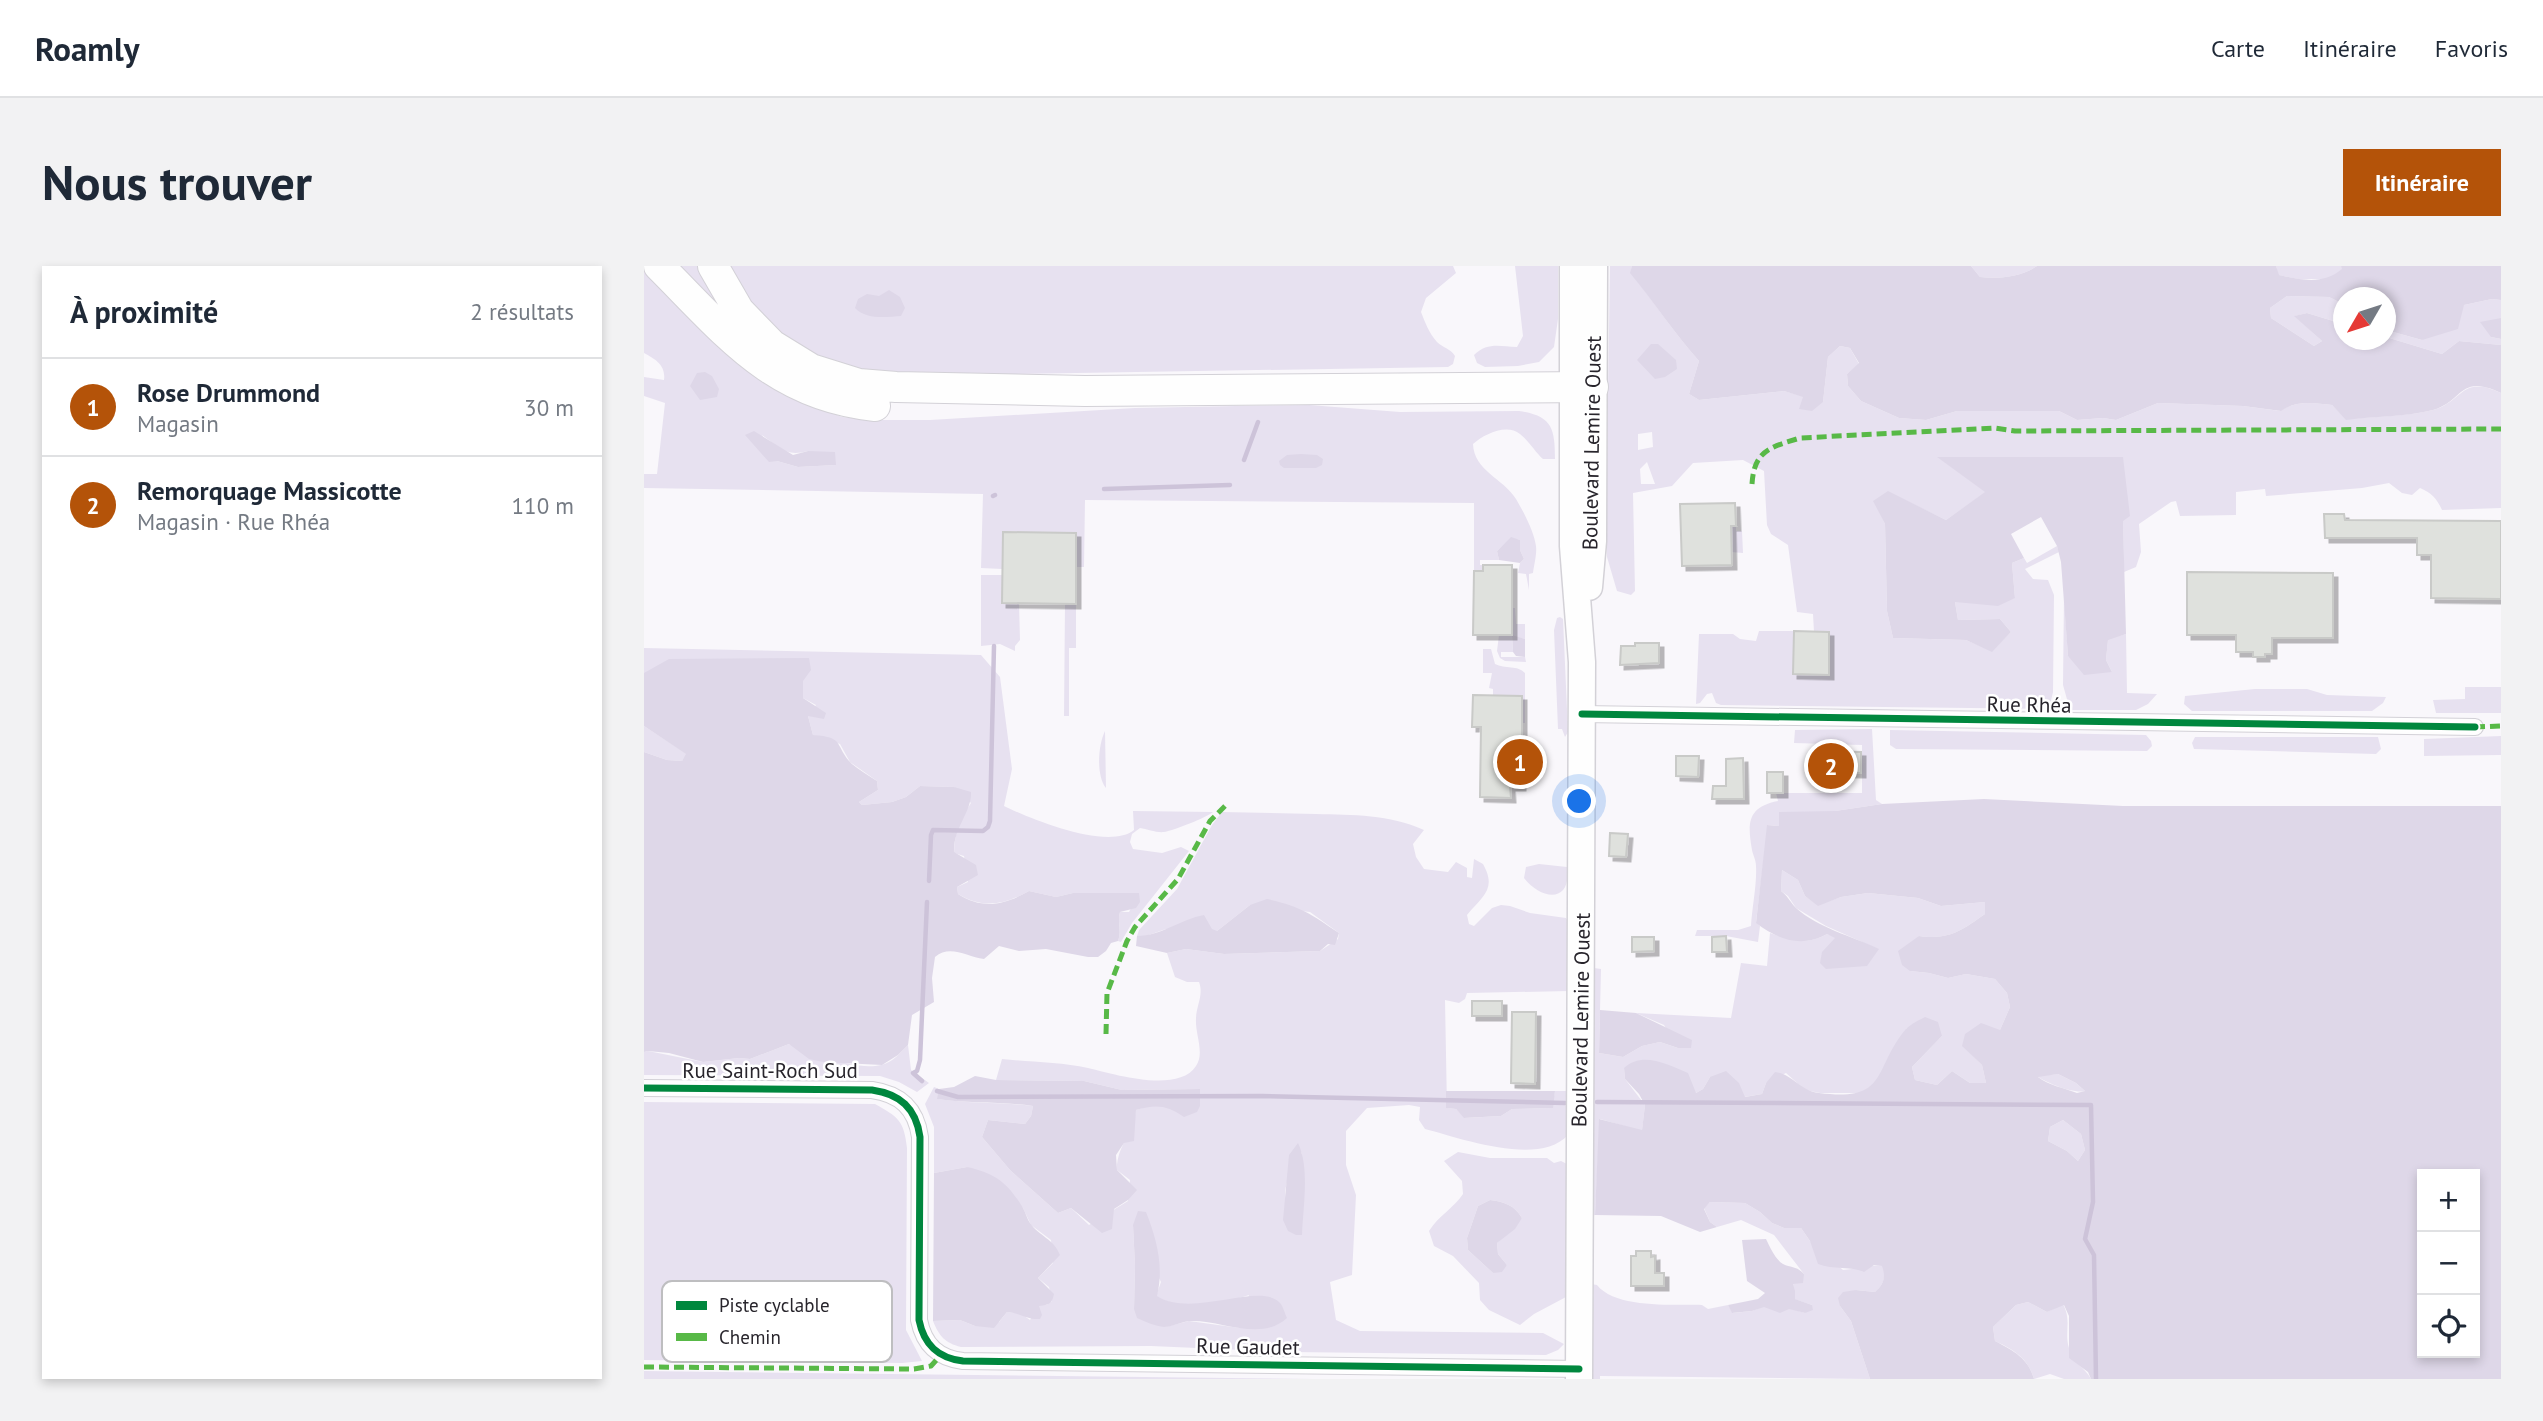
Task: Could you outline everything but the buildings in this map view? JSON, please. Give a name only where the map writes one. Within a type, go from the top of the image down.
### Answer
[{"type":"highway","points":[[659,266],[728,335],[761,363],[802,388],[834,399],[897,407],[1085,391]]},
{"type":"highway","points":[[713,266],[733,304],[757,332],[787,355],[826,375],[859,384],[881,387],[1085,391],[1583,387]]},
{"type":"main road","name":"Boulevard Lemire Ouest","points":[[1573,266],[1593,541],[1582,662]]},
{"type":"main road","name":"Boulevard Lemire Ouest","points":[[1579,1374],[1582,662],[1573,546],[1594,266]]},
{"type":"street","name":"Rue Rhéa","points":[[1582,714],[2475,727]]},
{"type":"street","name":"Rue Saint-Roch Sud","points":[[644,1088],[872,1090],[892,1095],[906,1103],[917,1122],[920,1137],[919,1312],[924,1338]]},
{"type":"street","name":"Rue Gaudet","points":[[924,1338],[941,1355],[963,1361],[1579,1374]]},
{"type":"shaded area","points":[[672,266],[702,266],[801,380]]},
{"type":"shaded area","points":[[726,266],[1453,266],[1456,273],[1426,298],[1421,312],[1434,339],[1455,356],[1453,364],[1448,367],[894,376],[857,373],[787,343],[762,319]]},
{"type":"shaded area","points":[[1515,266],[1558,266],[1558,319],[1554,347],[1539,362],[1485,367],[1477,363],[1474,355],[1484,348],[1494,346],[1517,347],[1523,336]]},
{"type":"shaded area","points":[[1610,266],[1632,266],[1631,273],[1699,361],[1689,394],[1699,400],[1784,391],[1823,402],[1828,357],[1840,346],[1850,348],[1859,364],[1847,374],[1848,386],[1861,401],[1899,418],[1926,420],[1957,411],[2059,411],[2077,420],[2116,420],[2158,403],[2243,406],[2280,411],[2305,403],[2332,405],[2346,419],[2433,410],[2464,391],[2478,386],[2501,393],[2501,508],[2442,510],[2434,497],[2424,490],[2420,488],[2412,495],[2402,493],[2389,483],[2362,488],[2266,496],[2265,489],[2236,492],[2236,515],[2180,516],[2176,501],[2139,524],[2141,552],[2136,567],[2124,572],[2123,521],[1938,457],[1986,492],[1946,520],[1888,492],[1874,501],[1885,524],[1887,611],[1893,638],[1966,640],[1992,651],[2011,632],[2000,619],[1958,620],[1955,602],[2015,598],[2012,563],[2024,558],[2027,563],[2057,546],[2059,552],[2025,569],[2033,579],[2048,580],[2054,595],[2053,692],[2049,709],[1721,705],[1716,703],[1712,693],[1696,704],[1699,634],[1733,634],[1740,639],[1756,641],[1759,631],[1794,631],[1793,674],[1829,675],[1829,632],[1814,632],[1813,614],[1797,612],[1788,545],[1771,534],[1767,525],[1764,471],[1743,460],[1693,463],[1672,486],[1633,493],[1635,591],[1631,595],[1617,591],[1607,557]],"holes":[[[1652,432],[1653,447],[1638,450],[1638,434]],[[1647,462],[1655,484],[1641,484],[1640,469]]]},
{"type":"shaded area","points":[[1632,266],[1971,266],[1980,277],[1995,278],[2017,275],[2037,266],[2276,266],[2279,275],[2312,280],[2335,274],[2342,269],[2341,266],[2501,266],[2501,300],[2492,299],[2464,305],[2458,329],[2422,340],[2396,333],[2396,287],[2333,287],[2333,299],[2287,296],[2270,308],[2271,318],[2314,346],[2322,341],[2294,316],[2307,313],[2333,321],[2333,350],[2396,350],[2396,340],[2442,354],[2459,341],[2501,345],[2501,393],[2477,386],[2469,387],[2451,401],[2433,410],[2346,420],[2332,405],[2305,403],[2281,411],[2243,406],[2158,403],[2116,420],[2077,420],[2059,411],[1957,411],[1926,420],[1899,418],[1861,401],[1848,386],[1847,374],[1859,363],[1850,348],[1840,346],[1828,357],[1823,402],[1812,411],[1799,409],[1803,397],[1784,391],[1699,400],[1689,394],[1699,361],[1630,273]]},
{"type":"shaded area","points":[[1971,266],[2037,266],[2017,275],[1995,278],[1980,277]]},
{"type":"shaded area","points":[[2276,266],[2341,266],[2343,269],[2330,279],[2298,279],[2278,275]]},
{"type":"shaded area","points":[[644,270],[752,375],[782,394],[842,417],[930,420],[1135,408],[1309,405],[1400,412],[1519,411],[1539,416],[1549,425],[1554,439],[1555,459],[1543,459],[1515,431],[1502,430],[1489,434],[1473,444],[1478,461],[1510,492],[1531,528],[1536,549],[1533,573],[1529,574],[1529,590],[1526,574],[1518,573],[1520,563],[1524,559],[1520,540],[1511,538],[1497,551],[1499,560],[1480,560],[1483,571],[1474,571],[1474,503],[1085,500],[1084,567],[1074,567],[1076,533],[1003,532],[1002,569],[981,568],[983,494],[644,488],[644,474],[657,474],[665,403],[644,396],[644,377],[664,380],[664,375],[659,363],[644,353]],"holes":[[[762,435],[784,450],[794,453],[808,451],[836,465],[798,467],[777,461]]]},
{"type":"shaded area","points":[[889,290],[900,297],[905,308],[901,316],[871,316],[855,308],[858,299],[867,294],[879,296]]},
{"type":"shaded area","points":[[2287,296],[2329,297],[2333,299],[2333,321],[2307,313],[2295,316],[2322,341],[2314,346],[2271,318],[2270,308]]},
{"type":"shaded area","points":[[2492,299],[2501,300],[2501,318],[2491,337],[2501,339],[2501,345],[2459,341],[2442,354],[2396,340],[2396,333],[2422,340],[2464,305]]},
{"type":"shaded area","points":[[2501,318],[2501,339],[2491,337],[2480,322]]},
{"type":"shaded area","points":[[1651,344],[1658,344],[1676,360],[1677,369],[1665,377],[1655,379],[1637,360]]},
{"type":"shaded area","points":[[705,372],[712,376],[719,389],[717,397],[700,400],[690,386],[697,373]]},
{"type":"shaded area","points":[[754,431],[793,455],[808,451],[835,452],[836,465],[798,467],[777,461],[769,462],[745,435]]},
{"type":"shaded area","points":[[1287,455],[1317,455],[1323,459],[1322,465],[1316,468],[1284,468],[1280,465],[1279,461]]},
{"type":"shaded area","points":[[1937,457],[2123,457],[2130,516],[2123,521],[2126,634],[2108,640],[2106,660],[2112,672],[2084,675],[2068,656],[2061,562],[2057,546],[2041,517],[2011,534],[2024,558],[2012,563],[2015,598],[1998,606],[1955,602],[1958,620],[2000,619],[2011,632],[1992,652],[1966,640],[1893,638],[1887,611],[1885,524],[1873,501],[1888,491],[1946,520],[1985,492]]},
{"type":"shaded area","points":[[1731,526],[1736,526],[1736,531],[1742,531],[1743,553],[1731,552]]},
{"type":"shaded area","points":[[1511,537],[1520,540],[1524,559],[1520,563],[1499,560],[1497,551]]},
{"type":"shaded area","points":[[981,575],[1002,575],[1002,602],[1019,603],[1020,640],[1015,651],[1000,644],[981,646]]},
{"type":"shaded area","points":[[2064,596],[2068,656],[2112,672],[2106,660],[2108,639],[2126,634],[2127,693],[2157,694],[2148,704],[2136,710],[2070,710],[2063,685]]},
{"type":"shaded area","points":[[1065,604],[1076,604],[1076,648],[1069,648],[1069,716],[1064,716]]},
{"type":"shaded area","points":[[1512,608],[1515,608],[1516,624],[1525,624],[1525,639],[1512,636],[1513,652],[1501,652],[1501,657],[1525,657],[1526,662],[1505,661],[1500,658],[1497,651],[1499,635],[1512,635]]},
{"type":"shaded area","points":[[1557,618],[1563,619],[1568,732],[1565,737],[1562,729],[1558,729],[1554,630]]},
{"type":"shaded area","points":[[1512,635],[1525,639],[1525,657],[1516,656],[1513,652]]},
{"type":"shaded area","points":[[644,648],[981,655],[1000,677],[1012,769],[1004,806],[1069,831],[1107,837],[1122,836],[1134,830],[1133,811],[1213,812],[1168,831],[1140,828],[1132,834],[1130,842],[1133,849],[1162,853],[1181,847],[1189,851],[1132,923],[1121,942],[1118,941],[1120,912],[1129,912],[1139,893],[1073,893],[1056,897],[1029,891],[1002,902],[976,902],[958,894],[957,887],[968,882],[964,856],[954,853],[955,839],[961,820],[971,803],[954,787],[920,786],[906,797],[892,802],[862,805],[859,802],[878,790],[877,781],[850,762],[840,744],[813,735],[808,716],[816,705],[803,698],[803,681],[644,673]]},
{"type":"shaded area","points":[[1483,649],[1491,649],[1495,664],[1519,669],[1525,673],[1525,723],[1493,696],[1493,689],[1489,688],[1492,673],[1483,673]]},
{"type":"shaded area","points":[[809,658],[811,670],[803,681],[803,698],[826,713],[824,719],[808,716],[813,735],[835,740],[852,764],[877,781],[878,790],[859,802],[862,805],[892,802],[906,797],[920,786],[954,787],[971,792],[969,806],[956,835],[954,852],[976,865],[978,875],[957,887],[958,894],[976,902],[994,904],[1011,900],[1029,891],[1056,897],[1073,893],[1139,893],[1140,902],[1136,908],[1120,912],[1118,941],[1111,943],[1098,957],[1046,949],[1019,951],[999,946],[984,959],[953,951],[941,953],[935,957],[932,978],[934,1002],[912,1015],[908,1045],[882,1065],[809,1059],[789,1044],[750,1059],[703,1062],[669,1053],[644,1052],[644,752],[667,760],[682,761],[686,754],[644,726],[644,673],[669,659]]},
{"type":"shaded area","points":[[2465,687],[2501,687],[2501,713],[2436,713],[2433,700],[2465,699]]},
{"type":"shaded area","points":[[2255,689],[2307,689],[2327,695],[2386,697],[2383,703],[2372,711],[2192,711],[2184,704],[2185,696]]},
{"type":"shaded area","points":[[644,726],[687,754],[682,761],[667,760],[644,752]]},
{"type":"shaded area","points":[[1872,729],[1876,800],[1882,804],[1835,811],[1779,826],[1768,825],[1756,922],[1760,926],[1758,942],[1726,936],[1695,936],[1697,930],[1738,930],[1751,926],[1756,862],[1750,840],[1750,824],[1755,812],[1761,807],[1778,801],[1776,793],[1862,793],[1862,745],[1794,743],[1795,730]]},
{"type":"shaded area","points":[[1890,730],[2146,735],[2152,746],[2147,751],[1896,749],[1890,745]]},
{"type":"shaded area","points":[[1105,731],[1106,788],[1099,760]]},
{"type":"shaded area","points":[[2501,736],[2501,755],[2424,756],[2424,739]]},
{"type":"shaded area","points":[[2195,737],[2378,737],[2381,749],[2376,754],[2194,749],[2192,743]]},
{"type":"shaded area","points":[[1984,799],[2123,806],[2501,806],[2501,1379],[2091,1379],[2088,1372],[2069,1358],[2069,1316],[2064,1305],[2047,1312],[2028,1302],[2016,1305],[1993,1327],[1995,1341],[2024,1360],[2034,1379],[1870,1379],[1851,1321],[1840,1306],[1838,1298],[1843,1292],[1875,1292],[1883,1280],[1882,1266],[1874,1265],[1864,1272],[1818,1264],[1810,1241],[1801,1228],[1784,1228],[1772,1223],[1745,1203],[1710,1202],[1704,1209],[1710,1222],[1717,1227],[1700,1232],[1661,1216],[1595,1215],[1599,1119],[1642,1130],[1645,1105],[1625,1079],[1624,1068],[1639,1060],[1655,1061],[1688,1073],[1696,1093],[1703,1089],[1710,1077],[1726,1071],[1739,1083],[1745,1097],[1762,1094],[1766,1083],[1775,1072],[1787,1076],[1812,1092],[1858,1092],[1869,1087],[1876,1079],[1906,1029],[1925,1017],[1938,1022],[1942,1036],[1912,1067],[1915,1080],[1937,1085],[1952,1071],[1970,1083],[1986,1083],[1982,1065],[1962,1046],[1965,1034],[1981,1023],[2000,1030],[2010,1007],[2007,993],[1995,979],[1966,974],[1948,978],[1910,971],[1902,965],[1898,951],[1919,936],[1939,937],[1961,929],[1985,914],[1985,902],[1941,906],[1918,898],[1868,893],[1841,897],[1818,906],[1805,896],[1798,880],[1782,870],[1781,891],[1796,908],[1825,926],[1879,949],[1867,966],[1826,969],[1820,963],[1822,952],[1835,938],[1827,934],[1808,941],[1790,940],[1773,934],[1756,923],[1767,825],[1779,826],[1779,812],[1835,811],[1882,804]],"holes":[[[2058,1074],[2085,1091],[2077,1093],[2038,1077]],[[2063,1120],[2081,1134],[2085,1150],[2078,1161],[2067,1151],[2048,1141],[2050,1127]]]},
{"type":"shaded area","points":[[1222,812],[1357,815],[1398,821],[1424,830],[1413,844],[1416,857],[1424,869],[1448,872],[1456,862],[1467,868],[1467,877],[1472,878],[1474,859],[1483,864],[1489,880],[1488,886],[1483,897],[1467,915],[1469,924],[1474,926],[1492,908],[1501,905],[1530,913],[1566,918],[1569,923],[1569,991],[1467,993],[1465,999],[1459,1003],[1445,1000],[1447,1108],[1456,1109],[1465,1118],[1501,1116],[1512,1109],[1552,1108],[1555,1091],[1568,1091],[1568,1135],[1555,1144],[1538,1149],[1519,1150],[1478,1143],[1425,1129],[1419,1120],[1420,1107],[1409,1105],[1367,1108],[1346,1131],[1346,1165],[1356,1195],[1352,1275],[1330,1282],[1336,1320],[1360,1331],[1543,1333],[1564,1344],[1558,1350],[1546,1355],[1291,1352],[1151,1346],[961,1347],[947,1341],[938,1331],[933,1321],[960,1320],[975,1326],[999,1322],[1007,1312],[1020,1313],[1030,1320],[1039,1305],[1047,1305],[1052,1301],[1049,1287],[1038,1278],[1053,1263],[1051,1240],[1031,1225],[1023,1208],[967,1167],[934,1173],[934,1127],[925,1104],[934,1087],[939,1089],[938,1099],[1033,1106],[1031,1116],[1025,1124],[988,1120],[982,1137],[1010,1170],[1058,1213],[1071,1208],[1089,1225],[1128,1201],[1130,1180],[1117,1170],[1117,1162],[1136,1110],[1154,1104],[1171,1108],[1200,1089],[1122,1090],[1084,1081],[996,1080],[1002,1059],[1078,1066],[1145,1080],[1175,1079],[1187,1074],[1199,1061],[1196,1019],[1201,991],[1199,982],[1187,982],[1175,977],[1167,953],[1186,949],[1224,954],[1320,951],[1338,939],[1339,933],[1310,912],[1250,905],[1217,931],[1166,929],[1146,936],[1137,936],[1139,930],[1177,889]],"holes":[[[1302,1152],[1302,1235],[1289,1210],[1285,1194],[1289,1177]],[[1133,1225],[1161,1282],[1156,1296],[1177,1304],[1202,1305],[1249,1295],[1240,1328],[1189,1321],[1165,1327],[1134,1309]]]},
{"type":"shaded area","points":[[1539,864],[1567,867],[1565,887],[1560,893],[1546,894],[1524,878],[1526,867]]},
{"type":"shaded area","points":[[1782,870],[1798,880],[1805,896],[1818,905],[1841,897],[1868,893],[1918,898],[1941,906],[1985,902],[1985,914],[1961,929],[1939,937],[1919,936],[1910,971],[1948,978],[1966,974],[1995,979],[2007,993],[2010,1007],[2000,1030],[1963,1046],[1982,1065],[1986,1083],[1970,1083],[1952,1071],[1937,1085],[1915,1080],[1912,1067],[1942,1036],[1907,1028],[1876,1083],[1861,1093],[1820,1093],[1805,1090],[1786,1073],[1766,1083],[1762,1094],[1744,1097],[1710,1077],[1703,1089],[1696,1093],[1624,1068],[1625,1079],[1645,1105],[1642,1131],[1600,1119],[1595,1215],[1590,1216],[1594,968],[1601,969],[1599,1053],[1623,1057],[1642,1046],[1660,1042],[1678,1048],[1664,1025],[1636,1013],[1731,1018],[1741,963],[1767,966],[1770,933],[1805,941],[1827,934],[1878,949],[1826,926],[1796,908],[1781,891]]},
{"type":"shaded area","points":[[1267,899],[1297,908],[1329,926],[1339,933],[1335,945],[1328,944],[1320,951],[1224,954],[1186,949],[1167,953],[1136,946],[1137,936],[1154,933],[1204,915],[1212,929],[1217,931],[1250,905]]},
{"type":"shaded area","points":[[1600,1010],[1636,1013],[1692,1040],[1691,1048],[1678,1048],[1660,1042],[1642,1046],[1623,1057],[1599,1053]]},
{"type":"shaded area","points":[[789,1044],[859,1066],[889,1062],[908,1045],[911,1070],[929,1083],[917,1092],[880,1076],[644,1075],[644,1052],[648,1051],[703,1062],[750,1059]]},
{"type":"shaded area","points":[[2058,1074],[2085,1091],[2060,1087],[2037,1076]]},
{"type":"shaded area","points":[[975,1076],[996,1080],[1084,1081],[1122,1090],[1200,1089],[1200,1106],[1197,1112],[1184,1117],[1161,1107],[1136,1110],[1134,1141],[1124,1143],[1116,1155],[1117,1170],[1137,1190],[1114,1209],[1112,1229],[1102,1233],[1071,1208],[1058,1213],[1010,1170],[982,1137],[988,1120],[1025,1124],[1031,1116],[1033,1106],[937,1099],[939,1089],[954,1087]]},
{"type":"shaded area","points":[[1446,1091],[1555,1091],[1553,1108],[1512,1109],[1501,1116],[1464,1118],[1456,1109],[1446,1108]]},
{"type":"shaded area","points":[[644,1102],[875,1104],[899,1120],[907,1148],[906,1330],[922,1361],[902,1363],[816,1362],[892,1362],[892,1281],[662,1281],[662,1360],[644,1360]]},
{"type":"shaded area","points":[[2063,1120],[2081,1134],[2085,1150],[2078,1161],[2067,1151],[2048,1141],[2050,1127]]},
{"type":"shaded area","points":[[1298,1143],[1305,1176],[1302,1235],[1288,1231],[1283,1220],[1289,1155]]},
{"type":"shaded area","points":[[1458,1152],[1490,1158],[1547,1158],[1554,1163],[1561,1161],[1567,1164],[1566,1297],[1534,1314],[1520,1325],[1489,1310],[1480,1300],[1479,1283],[1453,1256],[1434,1246],[1429,1231],[1463,1194],[1462,1181],[1444,1161]],"holes":[[[1490,1200],[1505,1203],[1522,1218],[1497,1243],[1498,1254],[1507,1265],[1493,1273],[1468,1250],[1467,1238],[1478,1206]]]},
{"type":"shaded area","points":[[967,1167],[1000,1180],[1017,1199],[1030,1223],[1054,1245],[1060,1255],[1038,1278],[1054,1294],[1050,1303],[1039,1306],[1042,1315],[1040,1319],[1007,1312],[994,1328],[975,1326],[960,1320],[933,1321],[934,1173]]},
{"type":"shaded area","points":[[1490,1200],[1509,1205],[1522,1218],[1515,1229],[1497,1243],[1498,1254],[1507,1265],[1502,1272],[1493,1273],[1468,1250],[1467,1238],[1478,1206]]},
{"type":"shaded area","points":[[1710,1202],[1745,1203],[1772,1223],[1784,1228],[1801,1228],[1810,1241],[1843,1270],[1883,1266],[1884,1280],[1875,1292],[1856,1290],[1840,1306],[1851,1321],[1870,1379],[1600,1376],[1600,1379],[1591,1379],[1591,1284],[1631,1302],[1702,1305],[1708,1309],[1728,1305],[1733,1313],[1752,1311],[1764,1306],[1780,1312],[1789,1308],[1805,1313],[1812,1305],[1794,1299],[1793,1283],[1804,1274],[1774,1235],[1741,1220],[1717,1227],[1710,1222],[1704,1208]]},
{"type":"shaded area","points":[[1138,1211],[1146,1212],[1156,1243],[1160,1275],[1157,1296],[1172,1302],[1189,1304],[1242,1297],[1270,1297],[1281,1304],[1287,1318],[1277,1325],[1253,1329],[1191,1321],[1164,1327],[1137,1318],[1134,1309],[1133,1225]]},
{"type":"shaded area","points":[[1766,1239],[1780,1262],[1804,1274],[1803,1283],[1793,1284],[1795,1299],[1812,1305],[1813,1310],[1805,1313],[1789,1309],[1780,1313],[1764,1307],[1732,1313],[1728,1305],[1758,1299],[1765,1293],[1747,1281],[1742,1240]]},
{"type":"shaded area","points":[[2028,1302],[2047,1312],[2063,1304],[2071,1353],[2091,1379],[2064,1379],[2050,1374],[2034,1379],[2028,1365],[2019,1356],[1995,1341],[1993,1327],[2016,1305]]},
{"type":"shaded area","points":[[644,1371],[1314,1379],[644,1379]]},
{"type":"waterway","points":[[1244,460],[1258,422]]},
{"type":"waterway","points":[[1104,489],[1230,485]]},
{"type":"waterway","points":[[929,881],[933,830],[983,831],[990,821],[994,646]]},
{"type":"waterway","points":[[922,1081],[913,1073],[917,1071],[920,1060],[927,902]]},
{"type":"waterway","points":[[937,1091],[958,1097],[1262,1096],[1565,1103]]},
{"type":"waterway","points":[[1597,1102],[2091,1105],[2093,1202],[2085,1239],[2094,1255],[2096,1379]]},
{"type":"marked path","points":[[1752,484],[1753,473],[1760,457],[1781,444],[1800,438],[1994,428],[2015,431],[2501,429]]},
{"type":"marked path","points":[[2475,727],[2501,726]]},
{"type":"marked path","points":[[1106,1034],[1107,993],[1127,941],[1135,927],[1178,879],[1210,821],[1225,806]]},
{"type":"marked path","points":[[644,1367],[914,1369],[931,1366],[941,1355]]},
{"type":"cycle path","points":[[1582,714],[2475,727]]},
{"type":"cycle path","points":[[644,1088],[872,1090],[891,1095],[905,1104],[915,1118],[920,1137],[919,1320],[924,1337],[934,1349],[946,1357],[963,1361],[1579,1369]]},
{"type":"place","name":"Rose Drummond","points":[[1520,762]]},
{"type":"place","name":"Remorquage Massicotte","points":[[1831,766]]}]
